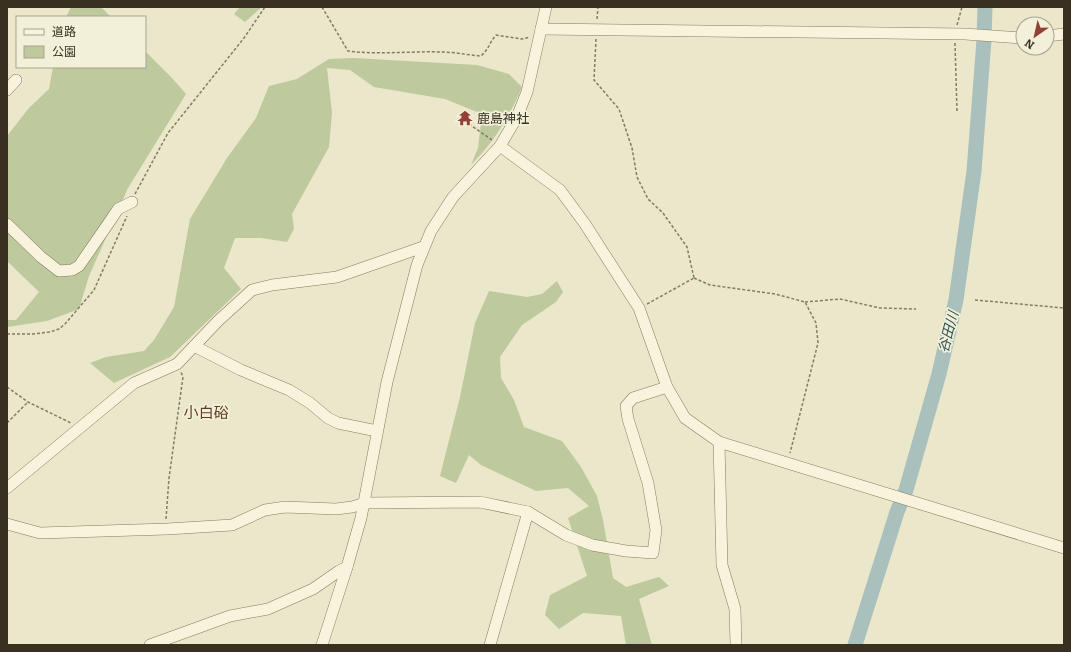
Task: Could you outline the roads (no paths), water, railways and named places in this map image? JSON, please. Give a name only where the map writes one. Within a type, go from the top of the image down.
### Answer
[{"type":"street","points":[[322,645],[347,567],[365,503],[387,382],[423,247],[431,231],[453,197],[500,146],[517,117],[524,99],[546,7]]},
{"type":"street","points":[[540,33],[596,30],[960,34],[1015,37]]},
{"type":"street","points":[[7,90],[16,80]]},
{"type":"street","points":[[500,146],[560,190],[585,224],[639,308],[667,387],[685,418],[719,442],[936,510],[1064,548]]},
{"type":"street","points":[[7,224],[41,257],[59,271],[72,270],[79,266],[118,209],[132,202]]},
{"type":"street","points":[[7,488],[134,383],[177,364],[252,290],[272,285],[337,277],[423,247]]},
{"type":"street","points":[[194,346],[241,370],[289,390],[310,403],[328,418],[338,423],[377,431]]},
{"type":"street","points":[[7,524],[40,533],[167,529],[232,525],[265,510],[285,507],[336,509],[352,507],[365,503],[480,502],[528,512],[566,535],[592,545],[626,551],[653,553],[656,530],[648,483],[628,419],[626,406],[633,398],[667,387]]},
{"type":"street","points":[[719,442],[722,565],[735,609],[736,645]]},
{"type":"street","points":[[490,645],[528,512]]},
{"type":"street","points":[[150,645],[230,616],[268,609],[313,589],[338,571],[347,567]]},
{"type":"waterway","name":"谷田川","points":[[855,645],[897,512],[906,490],[939,374],[956,300],[974,171],[984,40],[985,7]]},
{"type":"place","name":"鹿島神社","points":[[465,118]]},
{"type":"district","name":"小白硲","points":[[206,413]]}]
